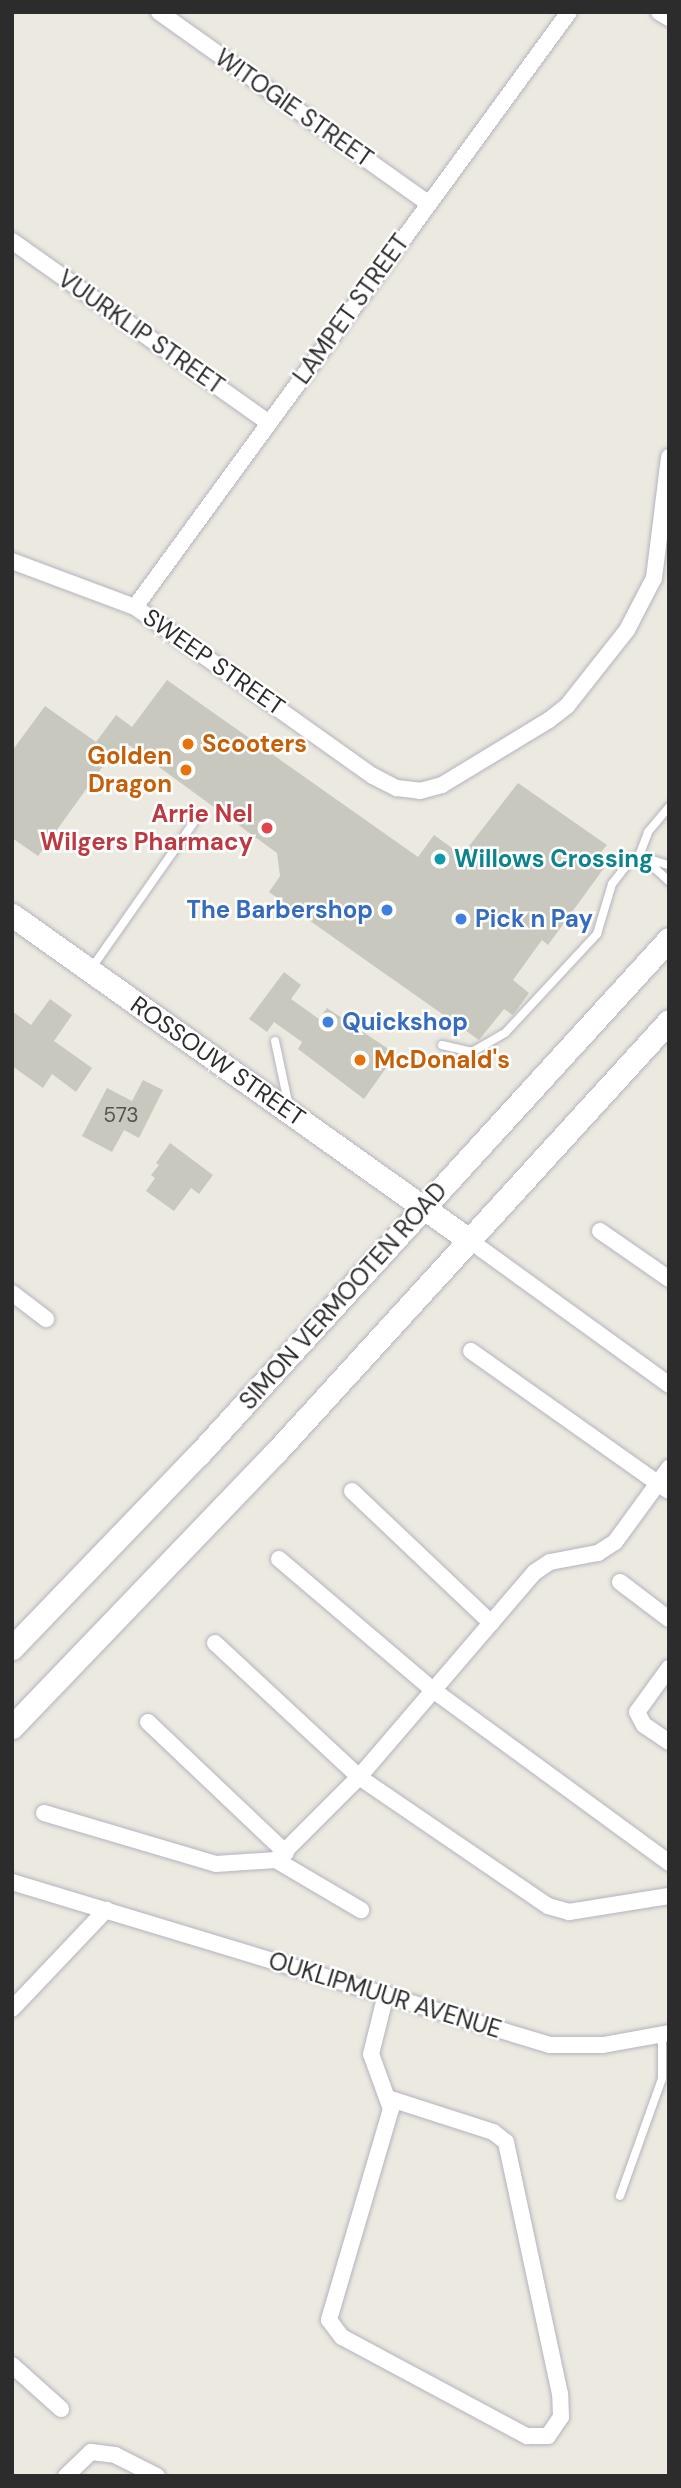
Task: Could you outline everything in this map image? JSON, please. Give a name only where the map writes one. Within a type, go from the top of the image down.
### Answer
[{"type":"main road","name":"ROSSOUW STREET","points":[[12,915],[469,1240]]},
{"type":"main road","name":"SIMON VERMOOTEN ROAD","points":[[12,1648],[199,1454],[669,939]]},
{"type":"main road","points":[[12,1727],[276,1452],[669,1021]]},
{"type":"street","name":"WITOGIE STREET","points":[[159,12],[428,203]]},
{"type":"street","name":"LAMPET STREET","points":[[135,607],[569,12]]},
{"type":"street","points":[[659,12],[669,18]]},
{"type":"street","name":"VUURKLIP STREET","points":[[12,241],[269,423]]},
{"type":"street","name":"SWEEP STREET","points":[[12,561],[135,607],[373,776],[397,789],[420,791],[442,785],[567,706],[627,630],[654,578],[669,457]]},
{"type":"street","points":[[600,1231],[669,1279]]},
{"type":"street","points":[[469,1240],[669,1385]]},
{"type":"street","points":[[12,1293],[46,1319]]},
{"type":"street","points":[[471,1351],[664,1487]]},
{"type":"street","points":[[44,1813],[216,1864],[281,1856],[359,1777],[535,1572],[550,1562],[598,1553],[615,1542],[664,1487],[669,1468]]},
{"type":"street","points":[[352,1491],[491,1623]]},
{"type":"street","points":[[279,1559],[433,1690],[669,1863]]},
{"type":"street","points":[[620,1582],[669,1619]]},
{"type":"street","points":[[215,1643],[359,1777],[559,1911],[669,1896]]},
{"type":"street","points":[[669,1668],[637,1712],[644,1724],[669,1742]]},
{"type":"street","points":[[148,1722],[281,1856],[361,1910]]},
{"type":"street","name":"OUKLIPMUUR AVENUE","points":[[12,1882],[550,2045],[592,2046],[665,2034]]},
{"type":"street","points":[[12,2009],[106,1910]]},
{"type":"street","points":[[386,1994],[371,2054],[391,2099],[330,2311],[334,2330],[527,2436],[548,2436],[561,2417],[560,2394],[506,2142],[493,2132],[391,2099]]},
{"type":"street","points":[[12,2365],[61,2409]]},
{"type":"street","points":[[66,2476],[91,2452],[115,2455],[157,2476]]},
{"type":"lane","points":[[442,1045],[472,1052],[489,1045],[532,1008],[597,934],[612,884],[641,857],[648,832],[669,807]]},
{"type":"lane","points":[[90,970],[194,822]]},
{"type":"lane","points":[[641,857],[669,865]]},
{"type":"lane","points":[[641,857],[669,881]]},
{"type":"lane","points":[[275,1041],[290,1112]]},
{"type":"lane","points":[[620,2196],[662,2079],[665,2034]]},
{"type":"building","name":"Willows Crossing","points":[[167,680],[418,857],[434,835],[462,855],[518,783],[607,845],[597,857],[607,864],[548,945],[542,940],[513,980],[529,993],[513,1015],[504,1009],[479,1040],[269,892],[280,876],[277,853],[126,743],[115,758],[111,755],[38,856],[12,838],[12,751],[45,706],[96,742],[116,715],[132,727]]},
{"type":"building","points":[[284,972],[301,985],[291,999],[319,1019],[327,1008],[396,1054],[364,1099],[298,1049],[302,1042],[274,1022],[267,1032],[249,1019]]},
{"type":"building","points":[[50,999],[72,1015],[54,1041],[92,1068],[76,1092],[52,1074],[43,1088],[12,1066],[12,1011],[31,1025]]},
{"type":"building","points":[[143,1080],[163,1090],[139,1138],[124,1130],[112,1152],[82,1136],[107,1088],[132,1101]]},
{"type":"building","points":[[170,1143],[213,1175],[199,1194],[191,1188],[174,1211],[146,1191],[155,1178],[151,1175],[159,1165],[156,1163]]},
{"type":"place","name":"Scooters","points":[[188,744]]},
{"type":"place","name":"Golden Dragon","points":[[186,770]]},
{"type":"place","name":"Arrie Nel Wilgers Pharmacy","points":[[267,828]]},
{"type":"place","name":"Willows Crossing","points":[[440,859]]},
{"type":"place","name":"The Barbershop","points":[[387,910]]},
{"type":"place","name":"Pick n Pay","points":[[461,919]]},
{"type":"place","name":"Quickshop","points":[[328,1022]]},
{"type":"place","name":"McDonald's","points":[[360,1060]]}]
